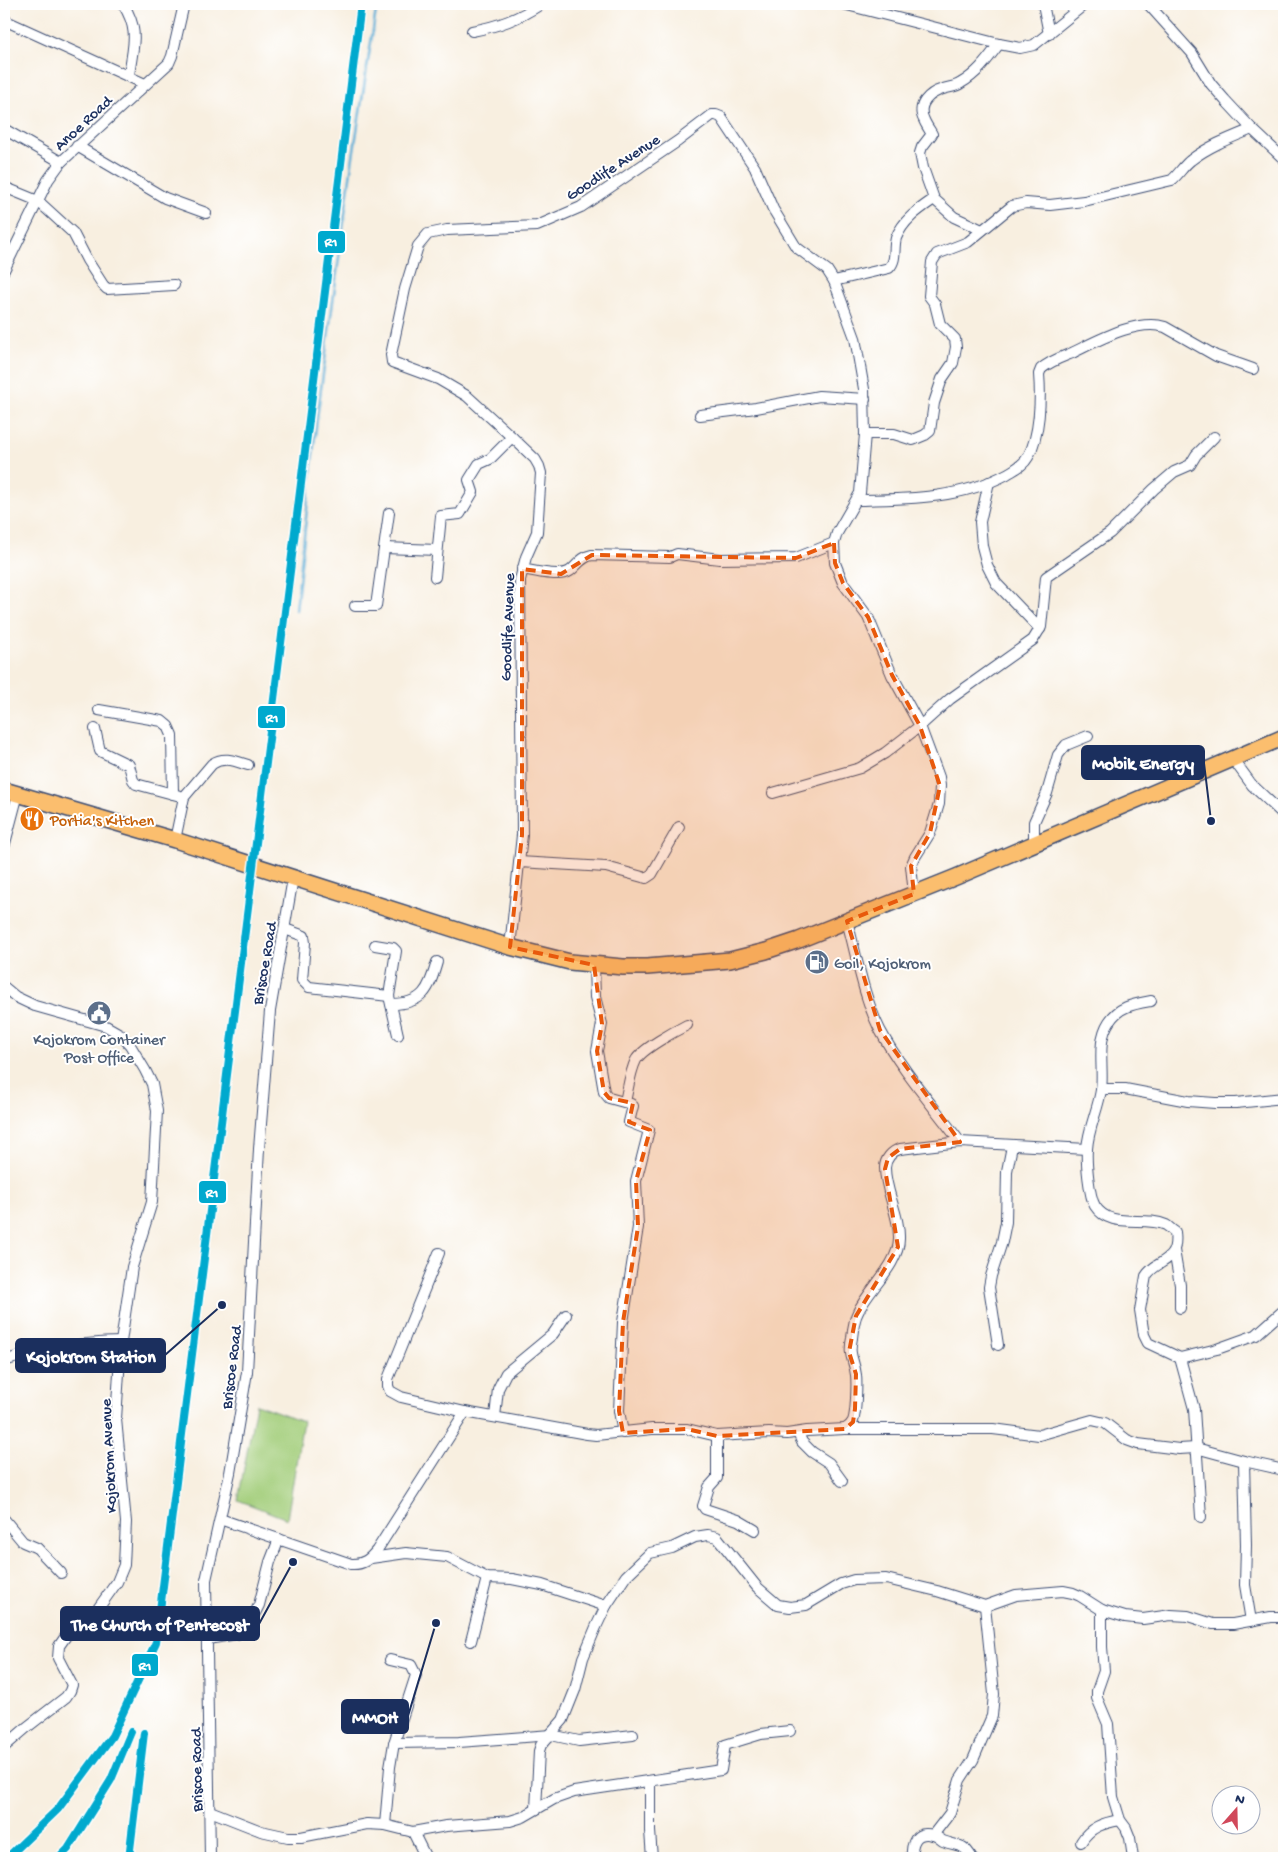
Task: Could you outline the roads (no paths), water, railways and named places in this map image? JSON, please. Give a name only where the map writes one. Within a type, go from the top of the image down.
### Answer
[{"type":"highway","points":[[11,792],[175,840],[510,947],[570,962],[647,967],[730,960],[766,951],[914,894],[1284,737]]},
{"type":"street","points":[[123,4],[131,17],[134,27],[129,75]]},
{"type":"street","name":"Anoe Road","points":[[4,270],[48,180],[61,162],[162,69],[172,56],[184,4]]},
{"type":"street","points":[[472,31],[498,26],[520,17],[542,4]]},
{"type":"street","points":[[843,4],[1020,48],[1034,45],[1085,4]]},
{"type":"street","points":[[1043,4],[1049,34]]},
{"type":"street","points":[[1148,4],[1192,53],[1211,84],[1252,130],[1284,159]]},
{"type":"street","points":[[4,20],[129,75],[145,84]]},
{"type":"street","points":[[982,230],[954,217],[934,199],[920,153],[922,147],[932,134],[923,120],[921,112],[922,105],[929,95],[959,85],[979,71],[999,44]]},
{"type":"street","name":"Goodlife Avenue","points":[[510,947],[522,835],[520,580],[522,569],[537,532],[541,473],[535,459],[467,396],[438,379],[392,362],[391,356],[405,289],[418,246],[428,234],[447,230],[537,226],[581,207],[670,147],[712,115],[721,117],[754,168],[773,209],[796,247],[826,270],[834,281],[855,338],[865,399],[865,434],[860,493],[837,533],[834,543]]},
{"type":"street","points":[[4,129],[61,162]]},
{"type":"street","points":[[865,434],[894,434],[913,440],[925,436],[932,426],[934,403],[942,379],[953,364],[956,347],[955,339],[940,324],[935,304],[929,296],[932,262],[936,254],[968,242],[1012,206],[1026,203],[1050,205],[1084,202],[1172,180],[1190,161],[1221,141],[1252,130]]},
{"type":"street","points":[[77,146],[165,198],[206,213]]},
{"type":"street","points":[[4,187],[38,201],[73,233],[87,260],[103,285],[107,288],[114,290],[174,285]]},
{"type":"street","points":[[834,281],[889,268],[893,265],[896,239],[903,226],[911,214],[934,199]]},
{"type":"street","points":[[857,500],[938,496],[989,482],[1020,467],[1032,447],[1040,410],[1039,374],[1041,369],[1109,335],[1157,324],[1165,326],[1216,356],[1253,369]]},
{"type":"street","points":[[700,414],[756,408],[819,396],[865,399]]},
{"type":"street","points":[[435,577],[441,516],[460,514],[473,492],[469,480],[477,466],[480,462],[490,459],[512,436]]},
{"type":"street","points":[[773,793],[860,768],[885,753],[920,726],[950,699],[1033,640],[1040,629],[1046,577],[1110,533],[1174,472],[1190,465],[1196,455],[1214,437]]},
{"type":"street","points":[[989,482],[980,522],[982,546],[987,566],[996,583],[1040,629]]},
{"type":"street","points":[[356,606],[376,606],[389,513]]},
{"type":"street","points":[[522,569],[561,574],[570,571],[584,557],[592,555],[670,557],[677,554],[720,559],[796,558],[834,543],[835,563],[843,583],[868,617],[892,675],[920,726],[938,777],[939,804],[930,833],[911,866],[914,894]]},
{"type":"street","points":[[385,548],[437,550]]},
{"type":"street","points":[[99,710],[162,722],[168,726],[172,735],[173,794]]},
{"type":"street","points":[[95,729],[100,751],[129,764],[133,780],[136,784],[184,797]]},
{"type":"street","points":[[1034,842],[1034,822],[1047,793],[1058,755],[1066,745],[1088,736]]},
{"type":"street","points":[[175,840],[184,797],[212,764],[217,760],[228,759],[248,765]]},
{"type":"street","points":[[1233,759],[1252,785],[1284,815]]},
{"type":"street","points":[[4,847],[11,792]]},
{"type":"street","points":[[519,862],[606,867],[646,878],[652,874],[679,827]]},
{"type":"street","name":"Briscoe Road","points":[[210,1858],[206,1580],[230,1473],[247,1372],[266,1058],[272,994],[293,878]]},
{"type":"street","points":[[847,921],[867,995],[880,1030],[892,1051],[960,1142]]},
{"type":"street","points":[[285,928],[304,936],[302,980],[305,985],[317,988],[409,1003],[422,994],[430,984],[437,962]]},
{"type":"street","points":[[375,945],[393,948],[396,951],[390,1000],[398,1034]]},
{"type":"street","points":[[594,965],[595,997],[602,1024],[597,1051],[604,1092],[610,1098],[632,1105],[630,1123],[649,1129],[650,1132],[636,1181],[638,1227],[623,1322],[619,1411],[623,1433]]},
{"type":"street","name":"Kojokrom Avenue","points":[[4,988],[16,997],[35,1006],[106,1026],[120,1034],[130,1045],[152,1084],[157,1111],[152,1202],[132,1267],[121,1342],[116,1419],[126,1522],[124,1565],[117,1582],[92,1617],[66,1636],[59,1646],[58,1658],[72,1685],[70,1692],[4,1748]]},
{"type":"street","points":[[1152,1001],[1132,1004],[1118,1011],[1108,1023],[1102,1036],[1101,1089],[1087,1149],[1092,1196],[1095,1205],[1103,1215],[1112,1219],[1159,1223],[1175,1232],[1174,1250],[1180,1285],[1180,1308]]},
{"type":"street","points":[[625,1102],[634,1064],[639,1056],[673,1031],[687,1025]]},
{"type":"street","points":[[1101,1089],[1125,1089],[1215,1104],[1284,1098]]},
{"type":"street","points":[[845,1429],[853,1422],[855,1409],[856,1374],[850,1352],[856,1316],[860,1307],[892,1260],[900,1239],[885,1169],[885,1164],[892,1153],[900,1148],[960,1142],[1087,1149]]},
{"type":"street","points":[[998,1345],[989,1287],[1006,1222],[1006,1171],[1012,1146]]},
{"type":"street","points":[[1174,1250],[1166,1260],[1148,1272],[1146,1276],[1140,1310],[1144,1335],[1148,1343],[1180,1358],[1217,1350],[1256,1335],[1284,1310]]},
{"type":"street","points":[[439,1253],[388,1379],[390,1391],[400,1397],[465,1412],[587,1434],[623,1433],[652,1429],[687,1429],[717,1436],[845,1429],[993,1429],[1039,1435],[1092,1420],[1105,1424],[1127,1440],[1138,1444],[1179,1449],[1196,1448],[1284,1470]]},
{"type":"street","points":[[495,1417],[498,1389],[506,1373],[553,1334],[566,1315]]},
{"type":"street","points":[[4,1361],[31,1352],[80,1343],[121,1342]]},
{"type":"street","points":[[1180,1358],[1194,1409],[1201,1517]]},
{"type":"street","points":[[371,1558],[465,1412]]},
{"type":"street","points":[[798,1433],[802,1442],[812,1452],[829,1463],[842,1481]]},
{"type":"street","points":[[717,1436],[717,1478],[709,1486],[703,1506],[705,1509],[738,1520],[756,1530]]},
{"type":"street","points":[[1244,1461],[1245,1585],[1251,1621]]},
{"type":"street","points":[[4,1519],[23,1542],[38,1548],[61,1573]]},
{"type":"street","points":[[220,1519],[351,1564],[361,1564],[371,1558],[406,1554],[446,1557],[487,1578],[512,1579],[542,1585],[606,1606]]},
{"type":"street","points":[[536,1809],[539,1750],[541,1745],[559,1726],[566,1713],[575,1690],[585,1652],[606,1606],[626,1576],[650,1553],[672,1548],[695,1537],[708,1535],[717,1537],[757,1588],[778,1605],[790,1607],[806,1605],[841,1584],[854,1580],[886,1579],[937,1591],[985,1606],[1016,1595],[1063,1591],[1080,1596],[1102,1610],[1125,1617],[1188,1616],[1213,1624],[1233,1624],[1271,1617],[1284,1617]]},
{"type":"street","points":[[208,1639],[236,1634],[251,1621],[259,1605],[270,1562],[279,1539]]},
{"type":"street","points":[[471,1641],[487,1578]]},
{"type":"street","points":[[933,1835],[950,1812],[960,1780],[973,1760],[992,1716],[994,1694],[985,1606]]},
{"type":"street","points":[[1102,1610],[1104,1671],[1097,1691],[1097,1698],[1108,1724],[1111,1786],[1120,1820],[1130,1838],[1133,1858]]},
{"type":"street","points":[[385,1825],[394,1743],[416,1675],[411,1665],[390,1660]]},
{"type":"street","points":[[210,1811],[261,1831],[288,1837],[301,1837],[367,1824],[385,1825],[413,1832],[438,1827],[510,1821],[523,1817],[554,1799],[574,1792],[721,1770],[725,1745],[761,1734],[790,1730]]},
{"type":"street","points":[[394,1743],[459,1742],[551,1735],[579,1741],[633,1735]]},
{"type":"street","points":[[650,1782],[652,1858]]},
{"type":"street","points":[[1081,1842],[1090,1830],[1104,1823],[1120,1820]]},
{"type":"street","points":[[413,1832],[426,1858]]},
{"type":"street","points":[[912,1858],[912,1844],[921,1835],[933,1835],[948,1842],[958,1844],[966,1849],[972,1858]]},
{"type":"waterway","points":[[296,610],[317,418],[352,163],[377,4]]},
{"type":"place","name":"Portia's Kitchen","points":[[32,819]]},
{"type":"place","name":"Mobik Energy","points":[[1211,821]]},
{"type":"place","name":"Goil, Kojokrom","points":[[817,962]]},
{"type":"place","name":"Kojokrom Container Post Office","points":[[99,1013]]},
{"type":"place","name":"Kojokrom Station","points":[[222,1305]]},
{"type":"place","name":"The Church of Pentecost","points":[[293,1562]]},
{"type":"place","name":"MMOH","points":[[436,1623]]}]
